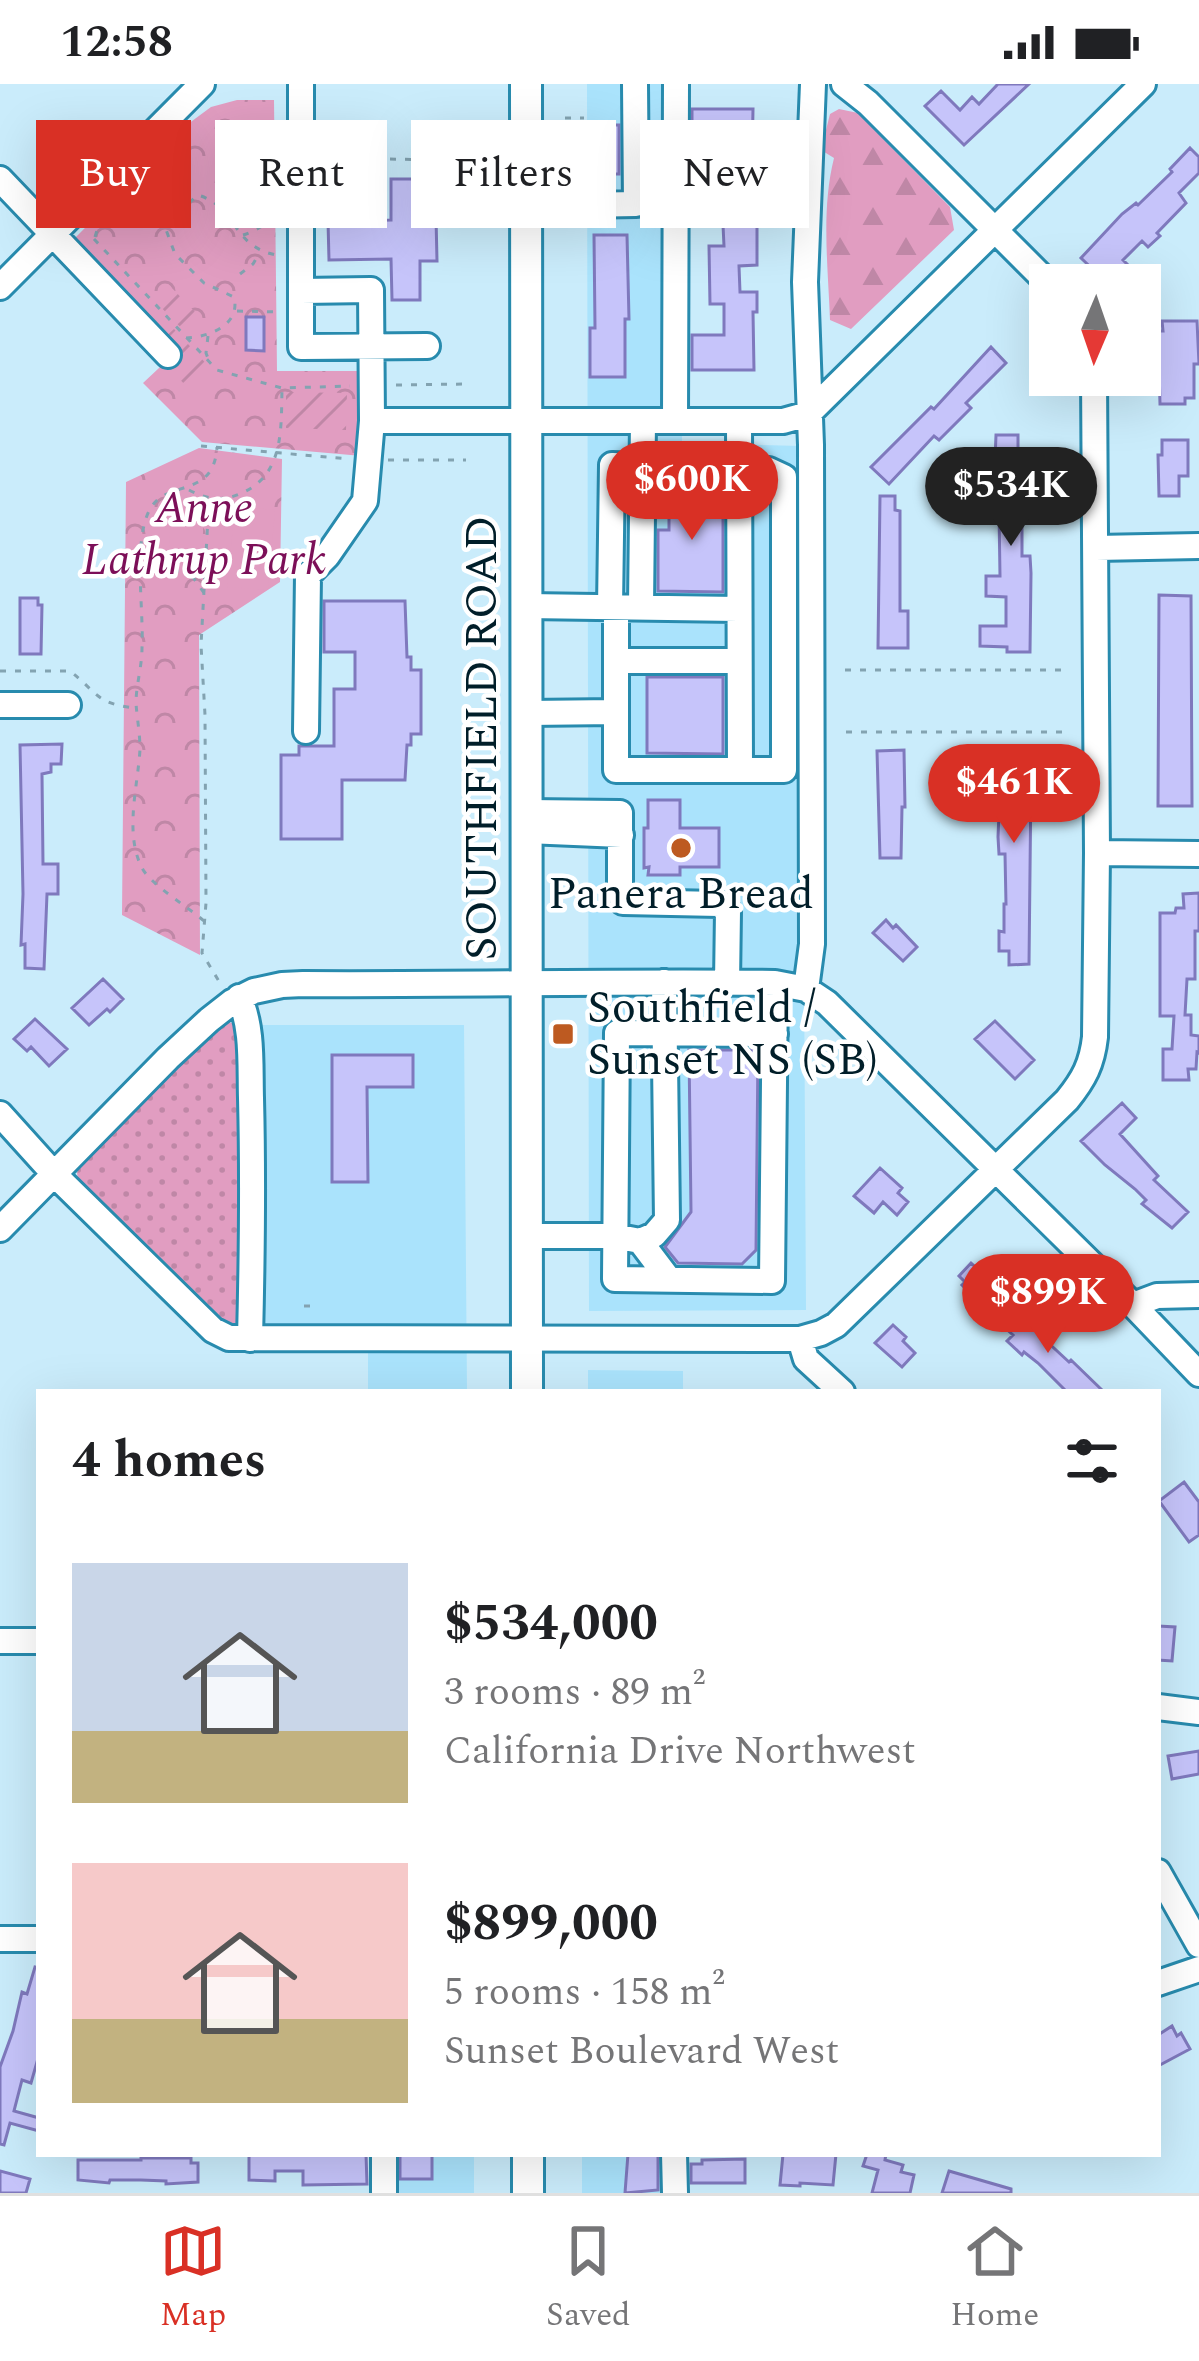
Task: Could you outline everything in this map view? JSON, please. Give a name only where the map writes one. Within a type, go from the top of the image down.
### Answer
[{"type":"main road","name":"SOUTHFIELD ROAD","points":[[526,84],[526,120]]},
{"type":"main road","name":"SOUTHFIELD ROAD","points":[[526,228],[527,1389]]},
{"type":"main road","points":[[528,2157],[528,2193]]},
{"type":"street","points":[[0,287],[202,84]]},
{"type":"street","points":[[302,84],[301,346],[427,346]]},
{"type":"street","points":[[616,204],[636,204],[635,84]]},
{"type":"street","points":[[675,421],[676,84]]},
{"type":"street","points":[[806,989],[812,944],[811,445],[805,282],[813,84]]},
{"type":"street","points":[[844,84],[1029,264]]},
{"type":"street","points":[[372,421],[783,421],[808,414],[1143,84]]},
{"type":"street","points":[[0,179],[177,346]]},
{"type":"street","points":[[301,291],[371,290],[372,346],[365,501],[308,575],[306,731]]},
{"type":"street","points":[[0,1114],[213,1330],[229,1337],[800,1339],[849,1315],[1067,1100],[1092,1060],[1097,853],[1094,396]]},
{"type":"street","points":[[643,421],[643,466]]},
{"type":"street","points":[[739,421],[740,770]]},
{"type":"street","points":[[612,465],[737,468],[769,470],[784,477],[784,770],[616,770],[616,661],[622,607],[612,465]]},
{"type":"street","points":[[1096,548],[1199,546]]},
{"type":"street","points":[[527,606],[738,609]]},
{"type":"street","points":[[616,661],[738,650],[784,640]]},
{"type":"street","points":[[0,705],[68,705]]},
{"type":"street","points":[[527,713],[616,712]]},
{"type":"street","points":[[527,821],[621,824],[623,902],[719,904],[728,911],[728,982]]},
{"type":"street","points":[[1097,853],[1199,854]]},
{"type":"street","points":[[528,1236],[614,1236],[640,1241],[654,1235],[667,1220],[664,982]]},
{"type":"street","points":[[775,983],[776,1034],[772,1281],[615,1279],[617,1033],[776,1034]]},
{"type":"street","points":[[0,1229],[234,996],[282,985],[775,983],[806,989],[827,1003],[1199,1374]]},
{"type":"street","points":[[234,996],[245,1009],[250,1060],[250,1339]]},
{"type":"street","points":[[640,1241],[668,1277]]},
{"type":"street","points":[[1133,1305],[1156,1296],[1199,1295]]},
{"type":"street","points":[[800,1339],[806,1359],[839,1389]]},
{"type":"street","points":[[0,1641],[36,1641]]},
{"type":"street","points":[[1161,1707],[1199,1712]]},
{"type":"street","points":[[1161,1877],[1199,1945]]},
{"type":"street","points":[[0,1939],[36,1939]]},
{"type":"street","points":[[1161,1982],[1199,1969]]},
{"type":"street","points":[[384,2157],[384,2193]]},
{"type":"street","points":[[674,2157],[675,2193]]},
{"type":"path","points":[[562,120],[584,118]]},
{"type":"path","points":[[191,201],[198,195],[214,200],[260,252],[292,257]]},
{"type":"path","points":[[87,245],[97,228]]},
{"type":"path","points":[[165,228],[175,254],[202,285],[234,297],[236,311],[208,334],[177,346]]},
{"type":"path","points":[[242,236],[262,228]]},
{"type":"path","points":[[94,239],[177,346],[217,370],[282,388],[364,386]]},
{"type":"path","points":[[240,274],[260,252]]},
{"type":"path","points":[[236,311],[278,312]]},
{"type":"path","points":[[208,334],[209,363]]},
{"type":"path","points":[[381,386],[466,384]]},
{"type":"path","points":[[185,488],[209,499],[236,496],[263,482],[281,433],[282,388]]},
{"type":"path","points":[[201,446],[368,460],[466,460]]},
{"type":"path","points":[[205,921],[155,885],[135,846],[140,743],[136,699],[146,517],[153,503],[210,474],[217,447]]},
{"type":"path","points":[[209,499],[201,645],[206,715],[202,953],[234,996]]},
{"type":"path","points":[[142,566],[171,573],[206,567]]},
{"type":"path","points":[[190,573],[205,594]]},
{"type":"path","points":[[845,670],[1066,670]]},
{"type":"path","points":[[846,732],[1065,732]]},
{"type":"path","points":[[304,1306],[312,1306]]},
{"type":"shaded area","points":[[587,84],[680,84],[680,120],[640,120],[640,228],[681,228],[682,443],[801,446],[806,1310],[589,1311],[587,228],[616,228],[616,120],[587,120]]},
{"type":"shaded area","points":[[257,1025],[464,1025],[467,1389],[368,1389],[368,1345],[254,1344]]},
{"type":"shaded area","points":[[588,1370],[683,1371],[683,1389],[588,1389]]},
{"type":"shaded area","points":[[370,2157],[474,2157],[474,2193],[370,2193]]},
{"type":"shaded area","points":[[582,2157],[684,2157],[684,2193],[582,2193]]},
{"type":"green space","points":[[237,100],[274,100],[274,120],[215,120],[215,228],[275,228],[277,371],[362,371],[362,456],[202,442],[143,383],[175,353],[72,241],[85,228],[191,228],[191,122],[211,107]]},
{"type":"green space","points":[[839,109],[858,113],[950,207],[954,230],[851,329],[830,320],[826,218],[834,158],[821,150],[830,114]]},
{"type":"green space","points":[[168,284],[200,317],[199,325],[188,335],[152,298]]},
{"type":"green space","points":[[174,329],[213,371],[191,391],[164,363],[163,339]]},
{"type":"green space","points":[[286,392],[347,393],[346,430],[286,428]]},
{"type":"green space","name":"Anne Lathrup Park","points":[[199,448],[282,459],[280,582],[199,635],[200,955],[122,915],[126,482]]},
{"type":"green space","points":[[186,500],[204,506],[202,559],[186,564],[169,560],[170,504]]},
{"type":"green space","points":[[235,506],[275,510],[268,590],[227,587]]},
{"type":"green space","points":[[225,1020],[236,1025],[239,1039],[240,1315],[236,1327],[228,1329],[79,1185],[77,1173],[157,1082]]},
{"type":"building","points":[[998,84],[1029,84],[964,145],[925,106],[941,91],[960,110],[972,97],[979,104]]},
{"type":"building","points":[[692,109],[753,109],[753,120],[692,120]]},
{"type":"building","points":[[616,125],[619,125],[616,174]]},
{"type":"building","points":[[1190,148],[1199,157],[1199,173],[1179,193],[1186,203],[1157,233],[1160,236],[1148,247],[1142,241],[1123,260],[1127,264],[1087,264],[1081,258]]},
{"type":"building","points":[[391,179],[411,179],[411,228],[436,228],[437,261],[420,261],[420,300],[392,300],[391,259],[329,260],[328,228],[387,228]]},
{"type":"building","points":[[723,228],[757,228],[757,265],[739,266],[740,292],[757,292],[754,370],[692,370],[692,335],[724,335],[724,304],[710,304],[709,246],[724,246]]},
{"type":"building","points":[[594,235],[627,235],[625,377],[590,377],[590,328],[595,328]]},
{"type":"building","points":[[246,317],[264,317],[264,351],[246,350]]},
{"type":"building","points":[[1162,321],[1197,321],[1199,364],[1194,364],[1194,398],[1185,398],[1185,404],[1160,404]]},
{"type":"building","points":[[991,347],[1006,363],[966,403],[971,408],[939,440],[934,436],[889,484],[871,467]]},
{"type":"building","points":[[996,435],[1018,435],[1018,461],[1031,461],[1031,511],[1022,511],[1022,556],[1030,556],[1031,573],[1030,652],[980,646],[980,626],[1006,626],[1006,597],[986,596],[986,576],[1000,576],[999,511],[993,510]]},
{"type":"building","points":[[1162,440],[1188,440],[1188,476],[1179,476],[1179,496],[1159,496]]},
{"type":"building","points":[[669,491],[723,491],[723,592],[658,591],[658,530],[669,530]]},
{"type":"building","points":[[880,496],[895,496],[895,510],[900,511],[900,611],[908,611],[908,648],[878,648]]},
{"type":"building","points":[[1159,595],[1191,596],[1192,806],[1158,806]]},
{"type":"building","points":[[20,598],[38,598],[42,605],[41,654],[20,654]]},
{"type":"building","points":[[324,601],[405,601],[407,657],[411,657],[411,670],[421,670],[421,734],[411,734],[411,745],[407,745],[405,780],[342,780],[342,839],[281,839],[281,755],[299,755],[299,746],[334,746],[334,689],[355,689],[355,652],[324,652]]},
{"type":"building","points":[[647,677],[723,677],[723,754],[647,753]]},
{"type":"building","points":[[62,744],[61,764],[51,764],[51,772],[42,774],[43,864],[58,864],[58,894],[47,894],[44,969],[25,968],[20,745]]},
{"type":"building","points":[[978,746],[1028,749],[1029,964],[1009,965],[1009,951],[999,951],[1006,904],[1005,854],[999,854],[998,837],[1001,767],[978,766]]},
{"type":"building","points":[[904,750],[901,858],[880,858],[877,751]]},
{"type":"building","name":"Panera Bread","points":[[648,800],[680,800],[680,828],[719,828],[719,867],[680,867],[680,875],[648,875],[644,828],[648,828]]},
{"type":"building","points":[[1199,893],[1195,979],[1187,979],[1185,1015],[1191,1015],[1191,1035],[1199,1036],[1196,1069],[1188,1069],[1189,1080],[1163,1080],[1163,1049],[1172,1049],[1174,1016],[1160,1016],[1160,913],[1175,913],[1176,908],[1184,908],[1183,894]]},
{"type":"building","points":[[886,920],[917,947],[903,961],[873,933]]},
{"type":"building","points":[[103,979],[123,999],[89,1025],[72,1008]]},
{"type":"building","points":[[35,1019],[67,1049],[49,1066],[31,1047],[27,1051],[14,1039]]},
{"type":"building","points":[[995,1021],[1034,1060],[1015,1079],[975,1039]]},
{"type":"building","points":[[689,1050],[758,1050],[756,1250],[742,1264],[678,1263],[665,1247],[691,1212]]},
{"type":"building","points":[[332,1055],[413,1055],[413,1087],[367,1087],[368,1182],[332,1182]]},
{"type":"building","points":[[1122,1103],[1136,1118],[1120,1134],[1158,1176],[1154,1180],[1188,1212],[1172,1228],[1081,1141]]},
{"type":"building","points":[[880,1168],[902,1188],[898,1193],[908,1202],[897,1215],[883,1202],[874,1213],[854,1196]]},
{"type":"building","points":[[971,1263],[1000,1290],[978,1312],[966,1301],[972,1295],[959,1276]]},
{"type":"building","points":[[1021,1310],[1044,1332],[1041,1336],[1101,1389],[1064,1389],[1007,1341],[1013,1335],[1004,1327]]},
{"type":"building","points":[[893,1325],[915,1353],[902,1367],[875,1343]]},
{"type":"building","points":[[1184,1482],[1199,1502],[1199,1535],[1189,1542],[1161,1499]]},
{"type":"building","points":[[1161,1626],[1175,1627],[1172,1661],[1161,1660]]},
{"type":"building","points":[[1199,1751],[1199,1774],[1172,1779],[1168,1756]]},
{"type":"building","points":[[36,1967],[36,2066],[31,2083],[22,2080],[14,2111],[36,2117],[36,2130],[10,2123],[4,2145],[0,2144],[0,2067],[22,1992],[27,1994]]},
{"type":"building","points":[[1172,2026],[1190,2049],[1161,2064],[1161,2033]]},
{"type":"building","points":[[249,2157],[366,2157],[367,2184],[303,2185],[303,2171],[275,2171],[275,2181],[249,2180]]},
{"type":"building","points":[[400,2157],[432,2157],[432,2179],[400,2179]]},
{"type":"building","points":[[628,2157],[658,2157],[658,2190],[625,2193]]},
{"type":"building","points":[[783,2157],[836,2157],[833,2185],[780,2185]]},
{"type":"building","points":[[866,2157],[886,2157],[903,2165],[901,2172],[914,2175],[910,2193],[872,2193],[878,2170],[863,2166]]},
{"type":"building","points":[[191,2158],[191,2163],[198,2163],[198,2182],[78,2180],[78,2160]]},
{"type":"building","points":[[745,2159],[745,2183],[691,2183],[691,2164]]},
{"type":"building","points":[[0,2171],[30,2179],[26,2193],[0,2193]]},
{"type":"building","points":[[949,2171],[1011,2189],[1011,2193],[942,2193]]},
{"type":"place","name":"Panera Bread","points":[[681,848]]},
{"type":"place","name":"Southfield / Sunset NS (SB)","points":[[563,1034]]}]
